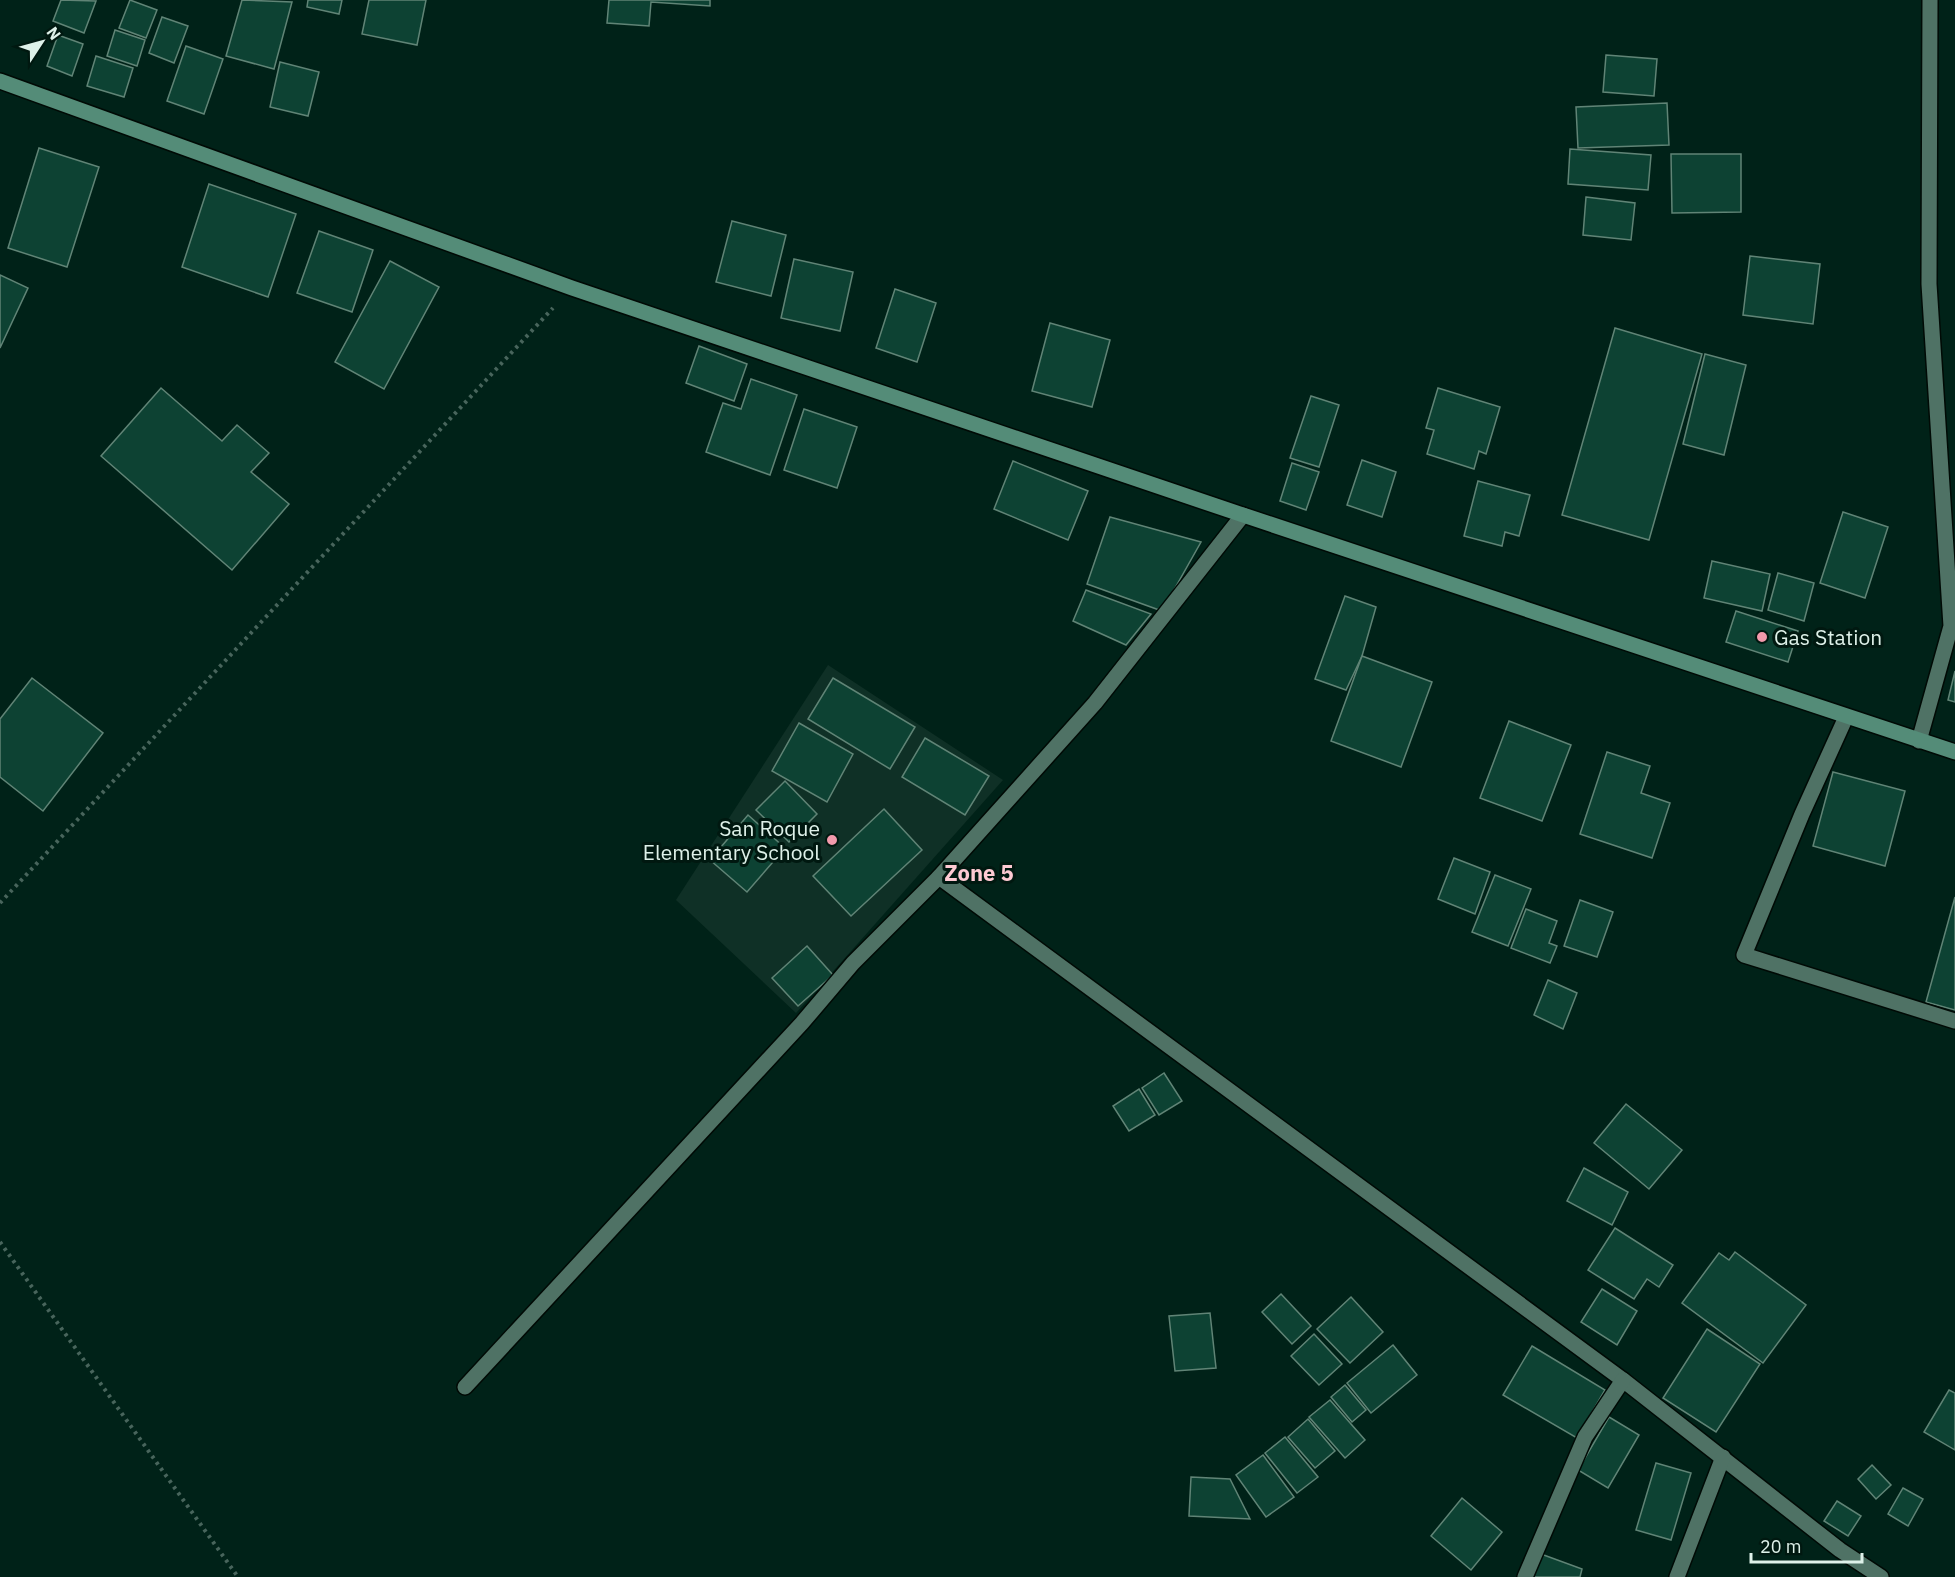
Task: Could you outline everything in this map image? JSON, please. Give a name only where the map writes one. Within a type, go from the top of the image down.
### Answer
[{"type":"street","points":[[1919,741],[1951,626],[1929,284],[1930,0]]},
{"type":"street","points":[[0,81],[572,288],[1955,752]]},
{"type":"street","points":[[465,1387],[794,1032],[853,963],[939,878],[1095,703],[1243,515]]},
{"type":"street","points":[[1846,717],[1802,814],[1744,955],[1955,1021]]},
{"type":"street","points":[[939,878],[1623,1380],[1840,1550],[1881,1577]]},
{"type":"street","points":[[1525,1577],[1585,1437],[1623,1380]]},
{"type":"street","points":[[1677,1577],[1723,1457]]},
{"type":"path","points":[[0,903],[572,288]]},
{"type":"path","points":[[0,1242],[238,1577]]},
{"type":"shaded area","name":"San Roque Elementary School","points":[[828,665],[1003,780],[796,1013],[676,900]]},
{"type":"building","points":[[61,0],[96,1],[84,33],[53,21]]},
{"type":"building","points":[[130,0],[157,10],[146,38],[119,28]]},
{"type":"building","points":[[242,0],[292,2],[274,69],[226,56]]},
{"type":"building","points":[[308,0],[342,0],[339,14],[307,7]]},
{"type":"building","points":[[369,0],[426,0],[417,45],[362,34]]},
{"type":"building","points":[[609,0],[710,0],[710,6],[651,2],[649,26],[607,23]]},
{"type":"building","points":[[162,17],[188,26],[174,63],[149,53]]},
{"type":"building","points":[[115,30],[145,40],[137,66],[107,56]]},
{"type":"building","points":[[58,35],[83,44],[72,76],[47,66]]},
{"type":"building","points":[[186,46],[223,59],[204,114],[167,101]]},
{"type":"building","points":[[1606,55],[1657,59],[1654,96],[1603,92]]},
{"type":"building","points":[[96,56],[133,68],[124,97],[87,86]]},
{"type":"building","points":[[280,62],[319,72],[308,116],[270,107]]},
{"type":"building","points":[[1667,103],[1669,145],[1578,148],[1576,107]]},
{"type":"building","points":[[39,148],[99,167],[67,267],[8,248]]},
{"type":"building","points":[[1570,149],[1651,155],[1648,190],[1568,184]]},
{"type":"building","points":[[1671,154],[1741,154],[1741,212],[1672,213]]},
{"type":"building","points":[[209,184],[296,214],[268,297],[182,267]]},
{"type":"building","points":[[1586,197],[1635,203],[1631,240],[1583,235]]},
{"type":"building","points":[[732,221],[786,235],[771,296],[716,282]]},
{"type":"building","points":[[319,231],[373,250],[352,312],[297,293]]},
{"type":"building","points":[[1750,256],[1820,264],[1813,324],[1743,315]]},
{"type":"building","points":[[794,259],[853,272],[840,331],[781,318]]},
{"type":"building","points":[[390,261],[439,287],[384,389],[335,362]]},
{"type":"building","points":[[0,275],[28,288],[0,348]]},
{"type":"building","points":[[895,289],[936,303],[917,362],[876,348]]},
{"type":"building","points":[[1050,323],[1110,340],[1092,407],[1032,391]]},
{"type":"building","points":[[1615,328],[1702,354],[1649,540],[1562,515]]},
{"type":"building","points":[[699,346],[747,364],[734,401],[686,383]]},
{"type":"building","points":[[1705,354],[1746,365],[1724,455],[1683,444]]},
{"type":"building","points":[[751,379],[797,395],[770,475],[706,452],[723,403],[741,409]]},
{"type":"building","points":[[161,388],[222,441],[237,425],[269,453],[251,472],[289,504],[232,570],[101,456]]},
{"type":"building","points":[[1438,388],[1500,407],[1486,454],[1479,451],[1474,469],[1427,454],[1434,430],[1426,428]]},
{"type":"building","points":[[1311,396],[1339,405],[1319,467],[1290,458]]},
{"type":"building","points":[[804,409],[857,427],[837,488],[784,470]]},
{"type":"building","points":[[1362,460],[1396,472],[1382,517],[1347,505]]},
{"type":"building","points":[[1013,461],[1088,491],[1068,540],[994,509]]},
{"type":"building","points":[[1292,463],[1319,472],[1306,510],[1280,501]]},
{"type":"building","points":[[1478,481],[1530,495],[1519,536],[1505,532],[1502,546],[1464,536]]},
{"type":"building","points":[[1843,512],[1888,527],[1865,598],[1820,583]]},
{"type":"building","points":[[1110,517],[1201,542],[1162,611],[1087,584]]},
{"type":"building","points":[[1712,561],[1770,574],[1762,611],[1704,598]]},
{"type":"building","points":[[1778,573],[1814,583],[1804,621],[1768,610]]},
{"type":"building","points":[[1086,590],[1151,614],[1126,645],[1073,621]]},
{"type":"building","points":[[1345,596],[1376,607],[1362,656],[1346,690],[1315,679]]},
{"type":"building","points":[[1736,611],[1798,631],[1788,662],[1726,642]]},
{"type":"building","points":[[1362,656],[1432,682],[1401,767],[1331,741]]},
{"type":"building","points":[[1955,671],[1955,702],[1948,700]]},
{"type":"building","points":[[32,678],[103,733],[43,811],[0,777],[0,719]]},
{"type":"building","points":[[833,678],[915,727],[890,769],[808,719]]},
{"type":"building","points":[[1509,721],[1571,745],[1542,821],[1480,798]]},
{"type":"building","points":[[799,723],[853,754],[827,802],[772,771]]},
{"type":"building","points":[[925,738],[989,776],[965,815],[902,777]]},
{"type":"building","points":[[1607,752],[1650,766],[1641,793],[1670,803],[1652,858],[1580,834]]},
{"type":"building","points":[[1833,772],[1905,791],[1885,866],[1813,846]]},
{"type":"building","points":[[785,781],[817,814],[789,842],[756,810]]},
{"type":"building","points":[[884,809],[922,850],[851,916],[813,876]]},
{"type":"building","points":[[748,815],[785,848],[747,892],[710,860]]},
{"type":"building","points":[[1454,858],[1490,872],[1475,914],[1438,899]]},
{"type":"building","points":[[1495,875],[1531,889],[1508,946],[1472,932]]},
{"type":"building","points":[[1955,897],[1955,1010],[1926,1002]]},
{"type":"building","points":[[1580,900],[1613,912],[1597,957],[1564,946]]},
{"type":"building","points":[[1526,909],[1557,921],[1549,943],[1557,946],[1550,963],[1511,948]]},
{"type":"building","points":[[807,946],[833,975],[798,1006],[772,978]]},
{"type":"building","points":[[1548,980],[1577,993],[1563,1029],[1534,1015]]},
{"type":"building","points":[[1164,1073],[1182,1101],[1159,1115],[1142,1088]]},
{"type":"building","points":[[1139,1089],[1155,1115],[1129,1131],[1113,1106]]},
{"type":"building","points":[[1626,1104],[1682,1150],[1649,1189],[1594,1143]]},
{"type":"building","points":[[1584,1168],[1628,1192],[1612,1225],[1567,1201]]},
{"type":"building","points":[[1615,1228],[1673,1265],[1659,1287],[1647,1279],[1634,1299],[1588,1270]]},
{"type":"building","points":[[1735,1252],[1806,1305],[1763,1363],[1682,1303],[1719,1253],[1729,1260]]},
{"type":"building","points":[[1602,1289],[1637,1311],[1617,1345],[1581,1322]]},
{"type":"building","points":[[1281,1294],[1311,1326],[1292,1344],[1262,1312]]},
{"type":"building","points":[[1351,1297],[1383,1332],[1350,1363],[1317,1329]]},
{"type":"building","points":[[1210,1313],[1216,1368],[1175,1371],[1169,1316]]},
{"type":"building","points":[[1707,1329],[1760,1364],[1716,1432],[1663,1398]]},
{"type":"building","points":[[1314,1334],[1342,1364],[1319,1385],[1291,1356]]},
{"type":"building","points":[[1393,1345],[1417,1375],[1371,1413],[1347,1383]]},
{"type":"building","points":[[1532,1346],[1605,1390],[1577,1438],[1503,1395]]},
{"type":"building","points":[[1345,1385],[1366,1410],[1352,1422],[1331,1397]]},
{"type":"building","points":[[1949,1390],[1955,1393],[1955,1450],[1924,1432]]},
{"type":"building","points":[[1330,1400],[1365,1440],[1345,1458],[1309,1417]]},
{"type":"building","points":[[1609,1417],[1639,1435],[1608,1488],[1578,1470]]},
{"type":"building","points":[[1308,1419],[1335,1451],[1315,1468],[1288,1437]]},
{"type":"building","points":[[1285,1437],[1318,1477],[1297,1493],[1265,1453]]},
{"type":"building","points":[[1263,1455],[1294,1497],[1266,1517],[1236,1475]]},
{"type":"building","points":[[1656,1463],[1691,1473],[1671,1540],[1636,1530]]},
{"type":"building","points":[[1872,1465],[1891,1485],[1876,1499],[1858,1479]]},
{"type":"building","points":[[1191,1477],[1230,1479],[1250,1519],[1189,1516]]},
{"type":"building","points":[[1903,1488],[1923,1499],[1908,1526],[1888,1514]]},
{"type":"building","points":[[1462,1498],[1502,1532],[1471,1570],[1431,1536]]},
{"type":"building","points":[[1837,1501],[1861,1516],[1848,1536],[1824,1521]]},
{"type":"building","points":[[1541,1554],[1582,1569],[1580,1577],[1532,1577]]},
{"type":"place","name":"Gas Station","points":[[1762,637]]},
{"type":"place","name":"San Roque Elementary School","points":[[832,840]]},
{"type":"district","name":"Zone 5","points":[[979,872]]}]
